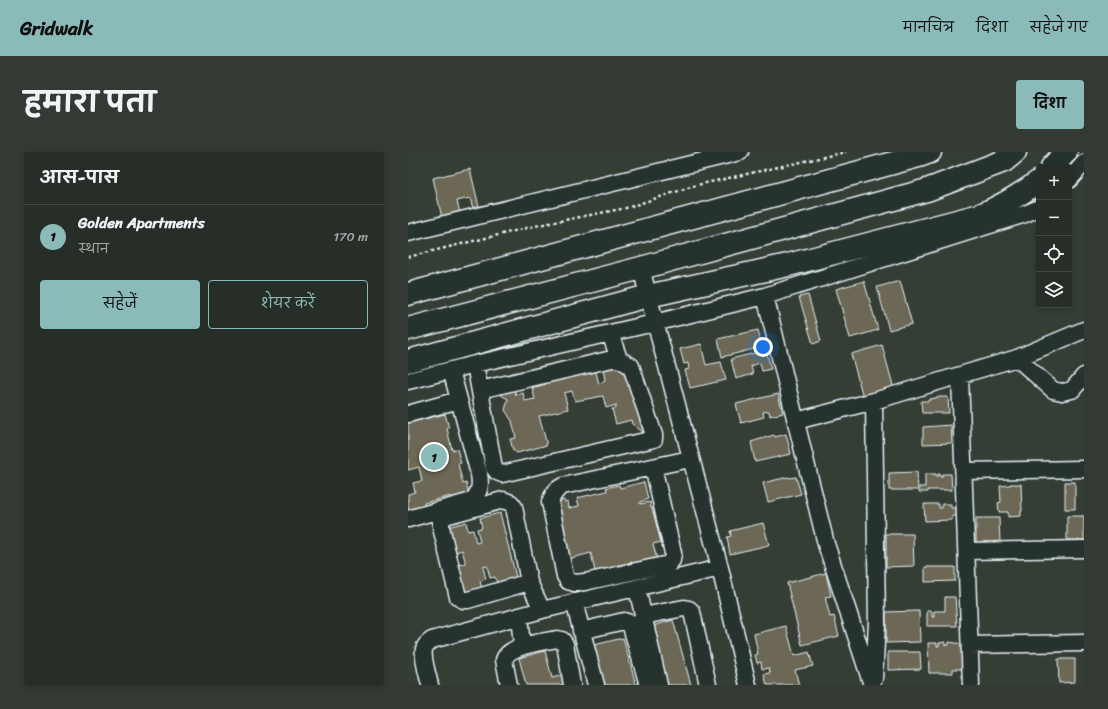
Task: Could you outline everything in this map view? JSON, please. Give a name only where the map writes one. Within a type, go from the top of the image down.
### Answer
[{"type":"main road","points":[[408,294],[930,152]]},
{"type":"main road","points":[[408,329],[641,268],[927,190],[1004,161],[1015,152]]},
{"type":"main road","points":[[1055,164],[1066,152]]},
{"type":"main road","points":[[408,361],[648,296],[788,265],[980,215],[999,207],[1036,183]]},
{"type":"street","points":[[408,233],[740,152]]},
{"type":"street","points":[[1072,177],[1084,163]]},
{"type":"street","points":[[408,381],[765,296],[1036,209]]},
{"type":"street","points":[[641,268],[654,323],[720,568],[748,685]]},
{"type":"street","points":[[765,296],[826,544],[873,685]]},
{"type":"street","points":[[796,421],[874,401],[1017,358],[1084,330]]},
{"type":"street","points":[[610,333],[620,359]]},
{"type":"street","points":[[1017,358],[1053,390],[1062,392],[1072,390],[1084,376]]},
{"type":"street","points":[[475,364],[494,468],[497,472],[502,474],[654,439],[654,435],[631,366],[620,359],[612,359],[480,390]]},
{"type":"street","points":[[408,519],[472,501],[478,494],[480,484],[479,474],[451,370]]},
{"type":"street","points":[[960,376],[971,685]]},
{"type":"street","points":[[408,414],[459,400]]},
{"type":"street","points":[[873,685],[878,623],[874,401]]},
{"type":"street","points":[[653,467],[673,553],[672,560],[669,564],[585,582],[568,582],[564,576],[550,502],[553,494],[558,488],[563,486],[690,459]]},
{"type":"street","points":[[964,471],[1084,469]]},
{"type":"street","points":[[529,582],[468,600],[462,600],[458,597],[441,527],[441,521],[445,516],[503,500],[510,503],[514,507],[529,582],[542,610]]},
{"type":"street","points":[[966,551],[1084,549]]},
{"type":"street","points":[[430,685],[424,649],[432,640],[574,602],[720,568]]},
{"type":"street","points":[[637,588],[659,685]]},
{"type":"street","points":[[574,602],[596,685]]},
{"type":"street","points":[[643,616],[684,608],[689,609],[692,612],[708,685]]},
{"type":"street","points":[[519,616],[522,646]]},
{"type":"street","points":[[581,631],[624,621],[630,623],[648,685]]},
{"type":"street","points":[[509,685],[504,660],[508,652],[522,646],[557,639],[562,640],[564,644],[572,685]]},
{"type":"street","points":[[970,646],[1084,642]]},
{"type":"path","points":[[408,257],[539,225],[626,208],[697,185],[846,152]]},
{"type":"building","points":[[470,169],[480,211],[474,212],[470,198],[457,201],[460,213],[442,218],[433,178]]},
{"type":"building","points":[[864,281],[878,330],[850,338],[836,289]]},
{"type":"building","points":[[900,281],[912,324],[889,330],[877,287]]},
{"type":"building","points":[[808,295],[821,341],[813,344],[799,297]]},
{"type":"building","points":[[758,330],[762,347],[722,357],[718,339]]},
{"type":"building","points":[[701,344],[706,365],[721,362],[726,380],[690,388],[685,370],[689,369],[688,363],[684,364],[680,349]]},
{"type":"building","points":[[882,345],[894,389],[863,397],[851,354]]},
{"type":"building","points":[[766,350],[771,369],[762,371],[760,363],[751,366],[753,374],[736,379],[731,359]]},
{"type":"building","points":[[620,363],[646,431],[643,432],[632,424],[631,420],[616,424],[612,409],[616,408],[616,405],[606,408],[603,396],[575,401],[572,391],[564,393],[568,409],[539,416],[547,445],[517,453],[513,450],[510,439],[516,438],[512,421],[505,410],[508,399],[501,395],[500,391],[514,388],[516,395],[523,393],[525,401],[535,399],[532,388],[546,384],[545,381],[561,377],[562,380],[565,379],[565,376],[579,372],[580,375],[596,372],[599,384],[605,380],[603,369],[620,366]]},
{"type":"building","points":[[778,394],[783,413],[770,416],[769,411],[763,412],[764,417],[741,423],[736,404]]},
{"type":"building","points":[[936,397],[948,397],[949,413],[922,413],[921,401],[929,401],[929,399]]},
{"type":"building","points":[[445,414],[449,428],[447,428],[452,450],[457,449],[461,463],[458,464],[463,484],[466,483],[469,494],[466,494],[467,499],[453,503],[451,496],[424,503],[425,508],[408,512],[408,494],[415,492],[413,483],[422,481],[419,467],[408,470],[408,423]]},
{"type":"building","points":[[951,425],[952,443],[923,444],[923,427]]},
{"type":"building","points":[[786,434],[791,454],[755,462],[751,442],[774,435],[775,437]]},
{"type":"building","points":[[917,472],[918,490],[889,490],[889,473]]},
{"type":"building","points":[[925,474],[936,474],[936,476],[938,476],[938,474],[940,474],[940,477],[942,477],[942,474],[951,474],[952,490],[928,490],[928,492],[919,492],[919,487],[925,487]]},
{"type":"building","points":[[788,477],[796,477],[801,494],[768,502],[763,483]]},
{"type":"building","points":[[644,482],[648,499],[640,502],[640,504],[650,502],[652,508],[661,542],[653,544],[658,563],[634,568],[632,562],[615,566],[617,575],[595,572],[591,553],[564,560],[557,502],[564,500],[565,502],[568,501],[569,508],[579,506],[577,498],[607,491],[606,488],[619,485],[620,488]]},
{"type":"building","points":[[1065,482],[1075,482],[1075,509],[1065,509]]},
{"type":"building","points":[[1021,484],[1021,516],[1008,517],[1008,512],[999,512],[998,503],[1001,502],[1000,486]]},
{"type":"building","points":[[924,504],[939,504],[939,508],[942,508],[942,504],[951,504],[951,508],[961,508],[961,516],[952,516],[952,520],[925,521]]},
{"type":"building","points":[[500,513],[517,581],[498,586],[495,577],[490,578],[487,566],[483,567],[486,579],[480,581],[483,591],[465,595],[458,565],[466,564],[462,550],[454,553],[448,527],[466,522],[468,531],[473,530],[476,543],[480,542],[477,529],[482,528],[480,518]]},
{"type":"building","points":[[1067,516],[1084,516],[1084,540],[1067,540]]},
{"type":"building","points":[[976,518],[999,518],[1000,542],[976,543]]},
{"type":"building","points":[[763,523],[769,545],[730,554],[727,537],[731,536],[730,531]]},
{"type":"building","points":[[886,534],[913,534],[914,566],[886,567]]},
{"type":"building","points":[[925,567],[955,567],[955,581],[925,582]]},
{"type":"building","points":[[826,573],[831,596],[825,597],[830,617],[834,616],[839,636],[802,645],[787,583]]},
{"type":"building","points":[[945,597],[955,597],[957,626],[927,626],[927,611],[932,611],[932,617],[934,617],[934,611],[945,611]]},
{"type":"building","points":[[919,611],[920,642],[886,643],[886,612]]},
{"type":"building","points":[[673,620],[691,685],[665,685],[649,627]]},
{"type":"building","points":[[786,626],[794,656],[809,652],[813,666],[795,670],[799,685],[767,685],[764,674],[770,673],[769,668],[762,669],[761,662],[757,663],[755,655],[758,654],[754,634]]},
{"type":"building","points":[[623,638],[636,685],[600,685],[594,645]]},
{"type":"building","points":[[945,642],[945,645],[949,645],[949,642],[963,644],[963,669],[953,669],[953,673],[929,673],[928,643],[937,643],[937,646],[939,646],[939,643]]},
{"type":"building","points":[[545,651],[552,678],[567,674],[570,685],[526,685],[519,658]]},
{"type":"building","points":[[888,652],[920,652],[921,669],[888,670]]},
{"type":"building","points":[[1058,659],[1075,659],[1075,682],[1059,683]]},
{"type":"place","name":"Golden Apartments","points":[[434,457]]}]
